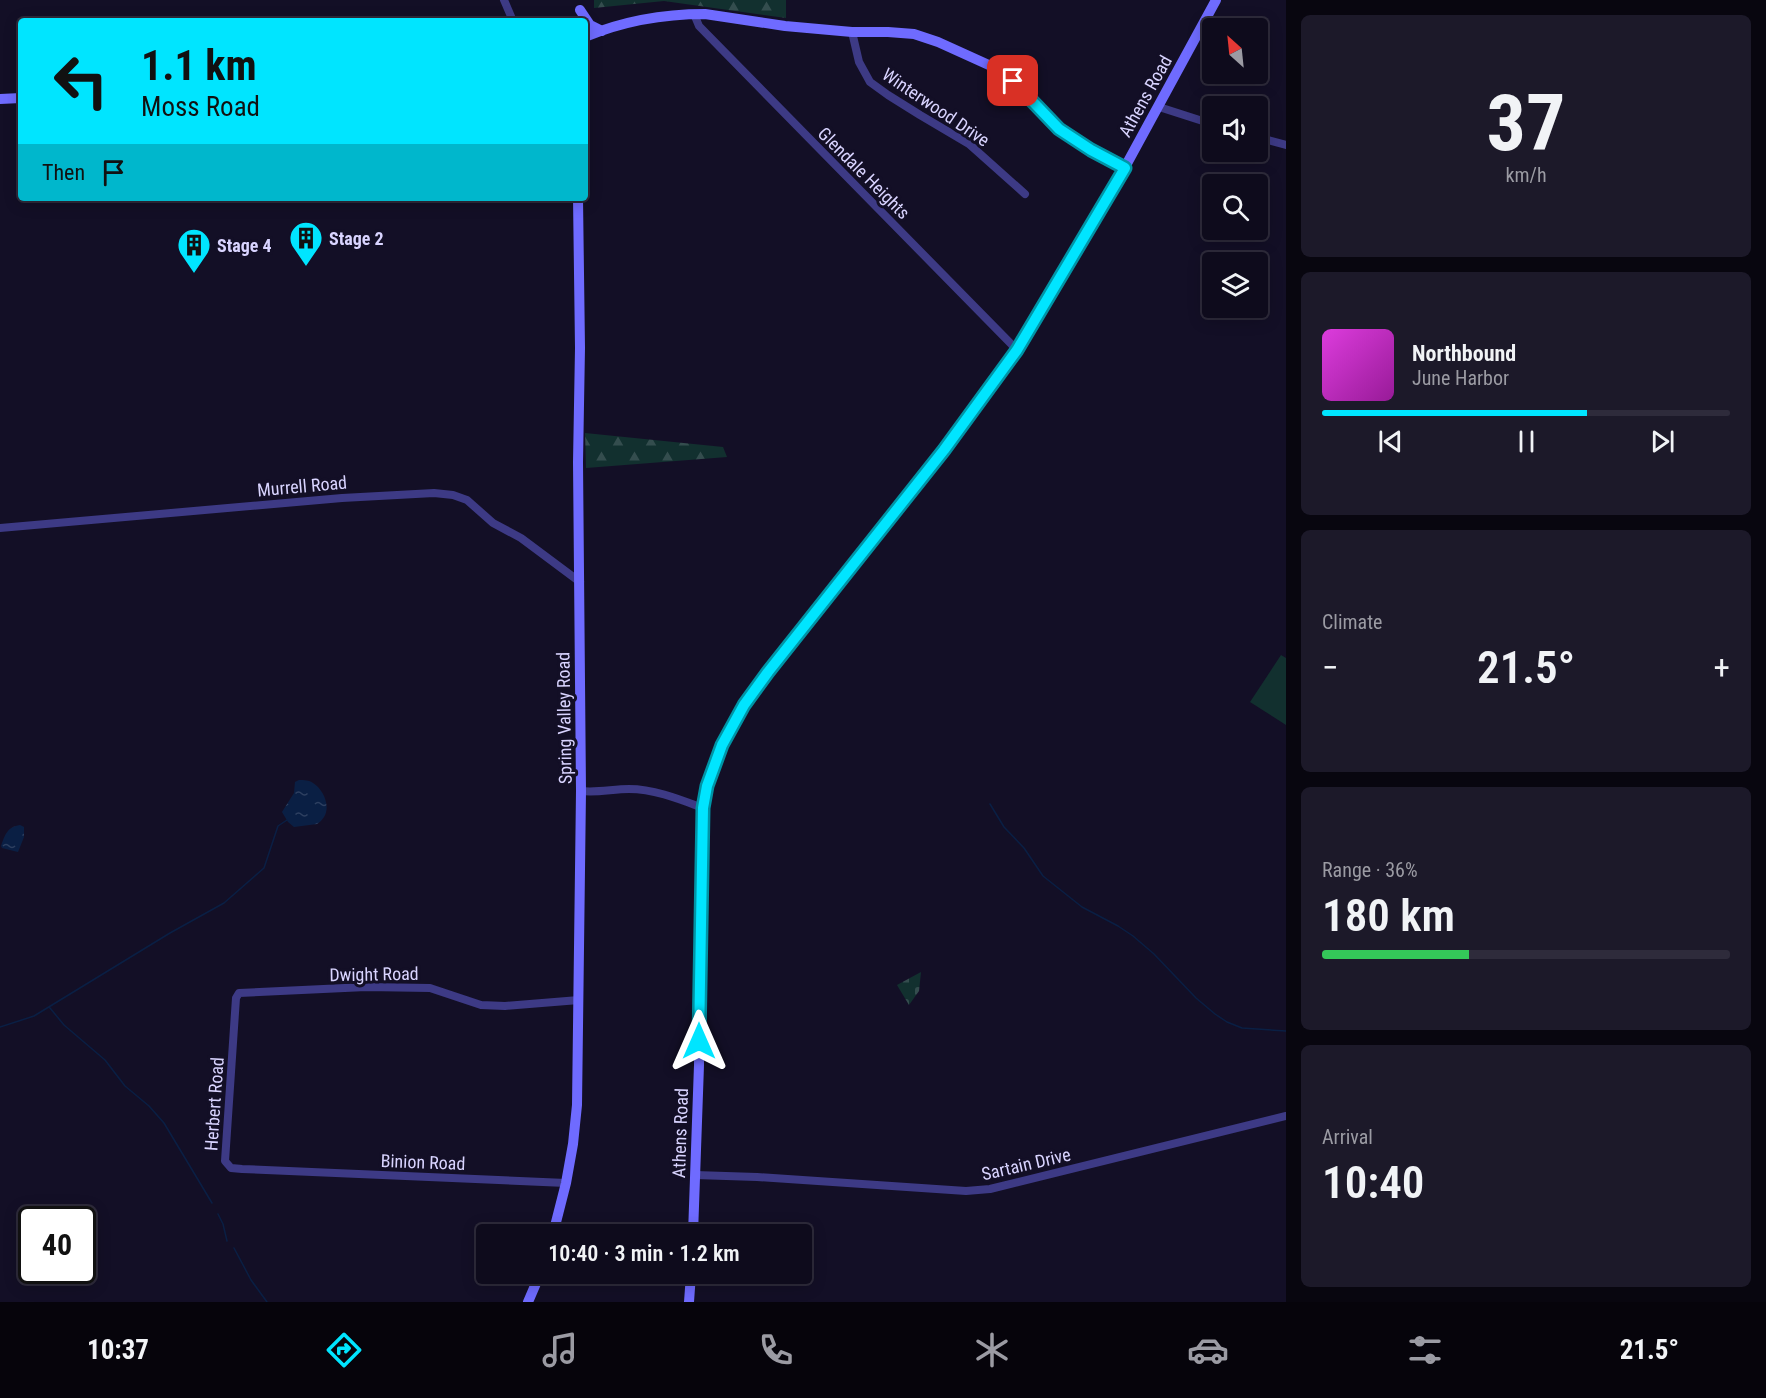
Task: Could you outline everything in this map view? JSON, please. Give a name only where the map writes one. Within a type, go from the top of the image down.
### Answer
[{"type":"street","points":[[504,0],[512,18]]},
{"type":"street","name":"Athens Road","points":[[693,1224],[703,808],[707,786],[722,745],[750,696],[957,434],[1017,350],[1125,168],[1216,0]]},
{"type":"street","points":[[588,36],[633,21],[670,14],[705,14],[785,26],[852,32],[914,34],[938,42],[1002,71],[1059,129],[1091,150],[1125,168]]},
{"type":"street","name":"Glendale Heights","points":[[694,14],[699,26],[1017,350]]},
{"type":"street","points":[[588,22],[602,31]]},
{"type":"street","name":"Winterwood Drive","points":[[852,32],[859,62],[870,82],[920,116],[969,144],[1025,194]]},
{"type":"street","points":[[0,99],[18,98]]},
{"type":"street","points":[[1159,107],[1202,121]]},
{"type":"street","points":[[1268,140],[1286,146]]},
{"type":"street","name":"Spring Valley Road","points":[[556,1224],[566,1183],[577,1105],[581,791],[578,201]]},
{"type":"street","name":"Murrell Road","points":[[0,528],[342,498],[434,493],[453,495],[467,500],[493,523],[521,538],[580,582]]},
{"type":"street","points":[[581,791],[592,793],[645,790],[703,808]]},
{"type":"street","name":"Dwight Road","points":[[234,1030],[236,998],[239,993],[366,987],[430,988],[481,1005],[505,1006],[579,1000]]},
{"type":"street","name":"Herbert Road","points":[[234,1030],[225,1161],[231,1168],[278,1171]]},
{"type":"street","name":"Sartain Drive","points":[[695,1175],[966,1191],[990,1189],[1286,1116]]},
{"type":"street","name":"Binion Road","points":[[278,1171],[566,1183]]},
{"type":"street","points":[[528,1302],[536,1284]]},
{"type":"street","points":[[689,1302],[690,1284]]},
{"type":"green space","points":[[594,0],[786,0],[786,18],[664,1],[594,8]]},
{"type":"green space","points":[[585,433],[723,447],[727,457],[586,468]]},
{"type":"green space","points":[[1281,655],[1286,658],[1286,725],[1250,702]]},
{"type":"green space","points":[[921,972],[919,991],[909,1005],[897,985]]},
{"type":"water","points":[[299,780],[313,783],[325,798],[326,813],[317,824],[294,827],[282,812],[294,793],[295,782]]},
{"type":"water","points":[[20,825],[24,827],[24,837],[18,852],[2,848],[7,832]]},
{"type":"waterway","points":[[990,804],[1004,827],[1024,848],[1043,876],[1082,907],[1133,936],[1215,1014],[1242,1028],[1286,1031]]},
{"type":"waterway","points":[[0,1027],[34,1016],[170,933],[224,903],[264,868],[278,826],[287,820]]},
{"type":"waterway","points":[[50,1008],[64,1025],[105,1060],[125,1086],[149,1106],[164,1123],[212,1203]]},
{"type":"waterway","points":[[218,1214],[227,1241]]},
{"type":"waterway","points":[[234,1248],[251,1280],[267,1302]]},
{"type":"place","name":"Stage 2","points":[[306,267]]},
{"type":"place","name":"Stage 4","points":[[194,274]]},
{"type":"route","points":[[699,1041],[701,827],[707,786],[731,726],[768,672],[906,500],[1017,350],[1125,168],[1077,142],[1059,129],[1013,81]]}]
